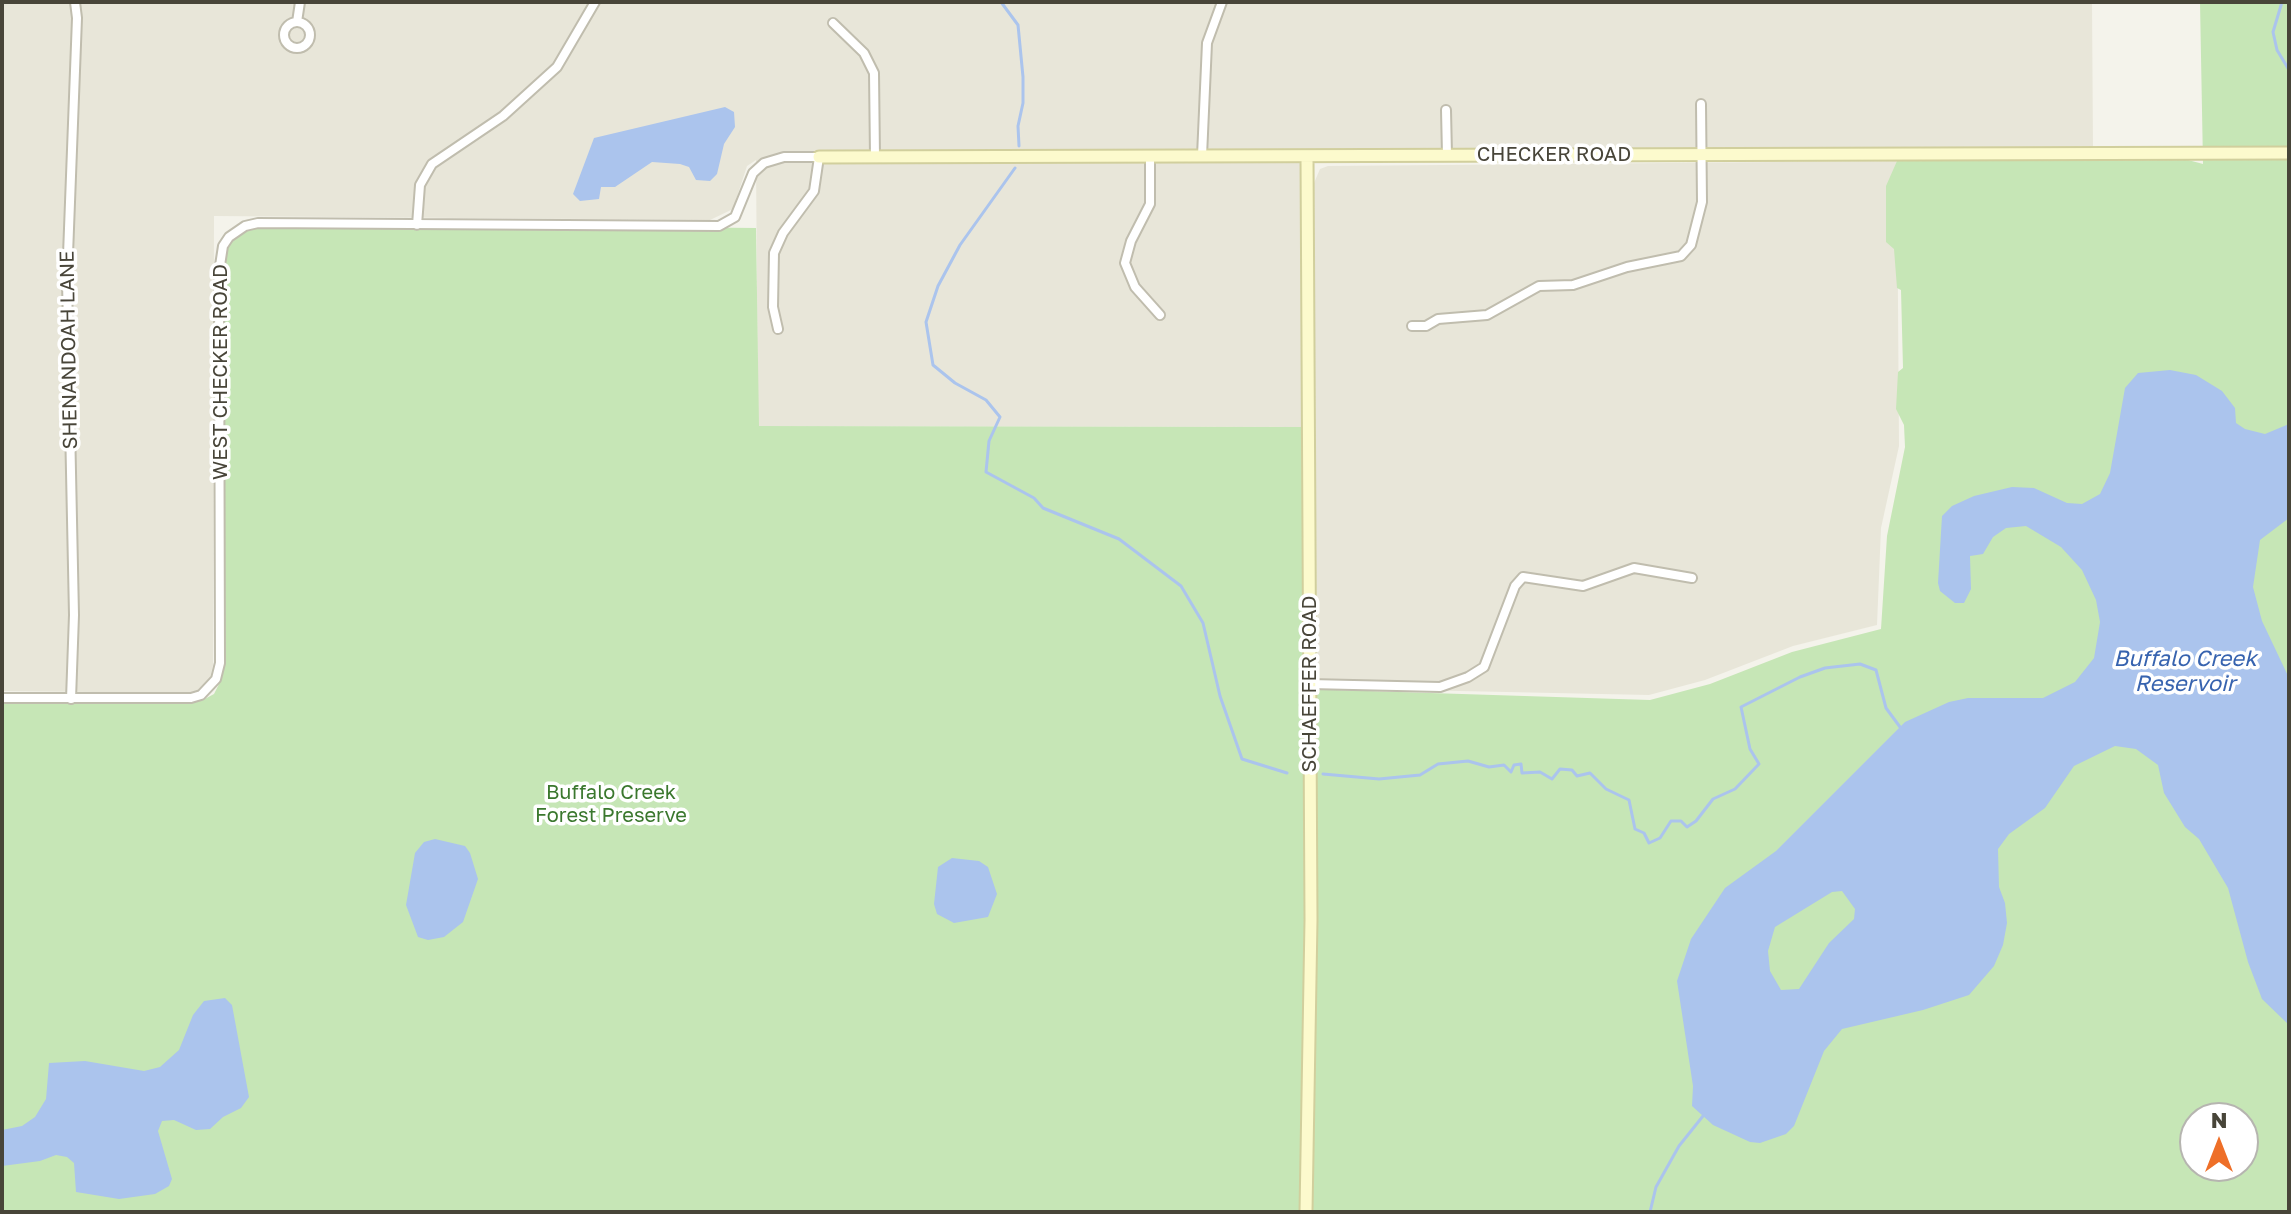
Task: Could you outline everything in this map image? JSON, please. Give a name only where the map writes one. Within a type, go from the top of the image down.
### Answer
[{"type":"street","name":"SHENANDOAH LANE","points":[[71,699],[74,602],[67,281],[77,18],[75,2]]},
{"type":"street","points":[[297,22],[300,2]]},
{"type":"street","points":[[417,225],[420,185],[432,164],[503,116],[557,67],[595,2]]},
{"type":"street","points":[[1202,156],[1207,43],[1222,2]]},
{"type":"street","points":[[833,23],[864,53],[874,73],[875,157]]},
{"type":"street","points":[[1412,326],[1426,326],[1438,319],[1487,315],[1539,286],[1573,285],[1627,267],[1681,256],[1691,245],[1698,225],[1701,104]]},
{"type":"street","points":[[1446,110],[1447,155]]},
{"type":"street","name":"CHECKER ROAD","points":[[819,157],[2288,153]]},
{"type":"street","points":[[1150,156],[1150,204],[1131,241],[1125,263],[1135,287],[1160,315]]},
{"type":"street","name":"SCHAEFFER ROAD","points":[[1306,1212],[1311,920],[1307,156]]},
{"type":"street","name":"WEST CHECKER ROAD","points":[[2,698],[191,698],[201,695],[216,679],[220,663],[219,272],[223,246],[229,237],[245,226],[258,223],[719,226],[735,217],[753,173],[764,163],[784,157],[819,157]]},
{"type":"street","points":[[778,329],[773,307],[774,253],[783,233],[814,191],[819,157]]},
{"type":"street","points":[[1310,684],[1440,687],[1468,677],[1484,667],[1515,586],[1523,577],[1583,586],[1634,568],[1692,578]]},
{"type":"shaded area","points":[[2,2],[2092,2],[2093,149],[1301,149],[1303,427],[758,426],[756,160],[747,166],[733,209],[710,220],[214,216],[213,665],[210,678],[198,690],[188,693],[2,691]]},
{"type":"shaded area","points":[[1897,161],[1899,446],[1881,528],[1877,625],[1793,646],[1705,680],[1649,695],[1317,688],[1314,183],[1320,169],[1328,166]]},
{"type":"green space","name":"Buffalo Creek Forest Preserve","points":[[2200,2],[2289,2],[2289,1212],[2,1212],[2,702],[201,701],[214,694],[220,682],[223,246],[240,228],[258,223],[756,228],[759,426],[1303,427],[1305,689],[1650,700],[1710,684],[1792,652],[1881,629],[1887,536],[1905,447],[1904,425],[1896,409],[1898,372],[1903,368],[1901,290],[1897,288],[1894,249],[1886,242],[1886,186],[1897,161],[2188,160],[2203,164]]},
{"type":"water","points":[[725,107],[734,112],[735,127],[724,144],[717,174],[710,181],[696,180],[689,167],[680,164],[652,162],[615,187],[601,187],[599,199],[580,201],[573,194],[594,138]]},
{"type":"water","name":"Buffalo Creek Reservoir","points":[[2170,370],[2196,375],[2222,391],[2235,408],[2236,423],[2245,429],[2265,434],[2289,424],[2289,518],[2260,540],[2253,587],[2262,621],[2289,678],[2289,1025],[2262,999],[2248,962],[2228,888],[2199,839],[2185,827],[2164,793],[2158,765],[2136,749],[2115,746],[2074,766],[2045,808],[2009,834],[1998,849],[1999,887],[2007,923],[2003,945],[1994,966],[1969,995],[1923,1010],[1842,1029],[1824,1051],[1794,1126],[1786,1134],[1760,1143],[1750,1142],[1713,1125],[1692,1106],[1693,1086],[1677,981],[1691,939],[1725,888],[1776,851],[1905,722],[1949,702],[1968,698],[2043,698],[2075,682],[2094,658],[2100,622],[2096,600],[2082,570],[2061,547],[2026,526],[2006,528],[1993,537],[1983,554],[1970,556],[1971,589],[1964,603],[1955,603],[1940,591],[1938,583],[1942,516],[1952,506],[1974,496],[2012,487],[2034,488],[2067,503],[2082,504],[2100,494],[2110,473],[2125,388],[2138,373]],"holes":[[[1842,891],[1855,909],[1854,919],[1829,943],[1799,989],[1781,990],[1770,971],[1768,951],[1775,927],[1832,892]]]},
{"type":"water","points":[[435,839],[465,846],[478,879],[463,922],[444,937],[428,940],[418,937],[406,905],[415,853],[424,842]]},
{"type":"water","points":[[952,858],[979,861],[988,867],[997,894],[988,917],[954,923],[937,914],[934,904],[938,867]]},
{"type":"water","points":[[225,998],[232,1005],[249,1097],[241,1108],[223,1117],[210,1129],[196,1130],[174,1120],[162,1121],[158,1131],[172,1179],[169,1186],[155,1194],[119,1199],[76,1192],[74,1163],[67,1157],[56,1155],[40,1161],[2,1166],[2,1130],[22,1126],[35,1117],[46,1099],[49,1063],[85,1061],[144,1071],[160,1067],[179,1050],[193,1015],[204,1001]]},
{"type":"waterway","points":[[1001,2],[1018,25],[1023,77],[1019,146]]},
{"type":"waterway","points":[[2282,2],[2273,32],[2277,50],[2289,70]]},
{"type":"waterway","points":[[1015,168],[960,245],[938,286],[926,322],[933,365],[955,383],[986,400],[1000,417],[989,441],[986,472],[1034,498],[1043,508],[1119,539],[1181,586],[1203,623],[1220,696],[1242,759],[1287,773]]},
{"type":"waterway","points":[[1323,774],[1379,779],[1420,775],[1438,764],[1468,761],[1489,767],[1504,765],[1511,772],[1514,765],[1521,764],[1522,773],[1540,772],[1552,779],[1560,769],[1572,770],[1577,776],[1590,773],[1606,789],[1629,800],[1635,829],[1644,833],[1649,843],[1660,838],[1671,821],[1681,821],[1687,827],[1696,821],[1713,799],[1735,789],[1759,764],[1750,749],[1741,707],[1800,677],[1825,668],[1860,664],[1876,670],[1886,708],[1900,727]]},
{"type":"waterway","points":[[1650,1212],[1656,1187],[1679,1146],[1703,1116]]}]
